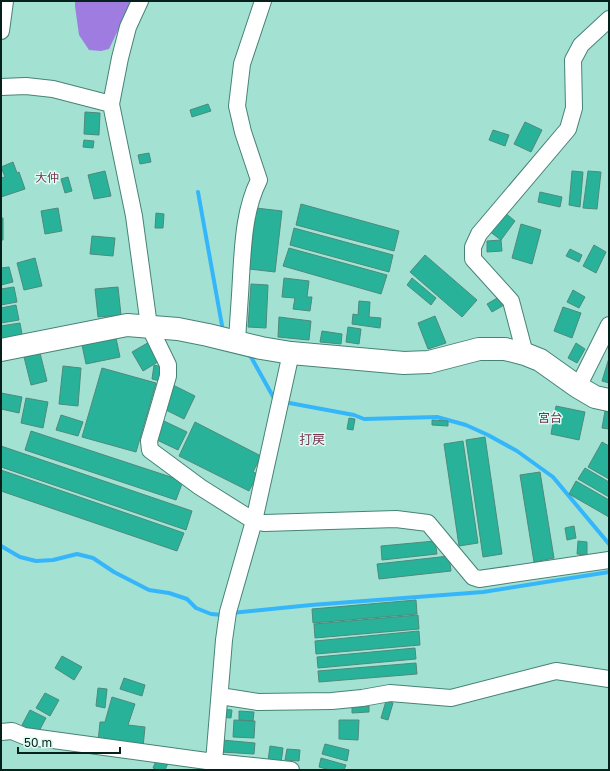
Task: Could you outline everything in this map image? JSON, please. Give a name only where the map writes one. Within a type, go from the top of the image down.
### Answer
[{"type":"street","points":[[1,31],[5,1]]},
{"type":"street","points":[[140,1],[128,27],[111,104],[134,216],[149,326],[168,365],[168,376],[149,441],[150,450],[200,487],[254,521],[264,523],[396,519],[428,523],[473,577],[478,579],[609,560]]},
{"type":"street","points":[[237,342],[242,250],[246,219],[253,193],[259,180],[243,132],[237,106],[242,64],[263,1]]},
{"type":"street","points":[[525,354],[511,301],[473,259],[473,246],[479,234],[568,129],[574,108],[573,60],[581,45],[609,19]]},
{"type":"street","points":[[1,87],[26,86],[53,89],[111,104]]},
{"type":"street","points":[[1,350],[127,325],[178,329],[261,348],[292,353],[404,364],[429,362],[479,350],[505,349],[525,354],[540,360],[578,387],[596,397],[609,400]]},
{"type":"street","points":[[578,387],[609,325]]},
{"type":"street","points":[[214,762],[224,640],[228,612],[254,521],[292,353]]},
{"type":"street","points":[[220,696],[258,702],[332,701],[390,693],[451,698],[556,671],[609,679]]},
{"type":"street","points":[[5,728],[24,736],[214,762],[291,770]]},
{"type":"shaded area","points":[[75,1],[132,1],[109,49],[101,51],[89,50],[79,35]]},
{"type":"building","points":[[208,104],[211,111],[192,117],[190,110]]},
{"type":"building","points":[[85,112],[100,113],[99,135],[84,134]]},
{"type":"building","points":[[525,122],[542,130],[531,152],[514,144]]},
{"type":"building","points":[[493,130],[509,135],[505,146],[489,140]]},
{"type":"building","points":[[84,140],[94,141],[93,148],[83,147]]},
{"type":"building","points":[[149,153],[151,162],[140,164],[138,155]]},
{"type":"building","points":[[13,162],[17,173],[19,172],[25,189],[1,197],[1,178],[5,177],[1,167]]},
{"type":"building","points":[[105,171],[111,196],[94,199],[88,175]]},
{"type":"building","points":[[572,171],[583,172],[580,207],[569,205]]},
{"type":"building","points":[[588,171],[601,172],[597,209],[583,208]]},
{"type":"building","points":[[68,177],[72,191],[65,193],[61,179]]},
{"type":"building","points":[[540,192],[562,197],[560,207],[538,202]]},
{"type":"building","points":[[301,204],[399,231],[394,251],[296,225]]},
{"type":"building","points":[[58,208],[62,231],[45,234],[41,211]]},
{"type":"building","points":[[256,208],[282,211],[275,272],[249,269]]},
{"type":"building","points":[[504,212],[515,221],[501,240],[489,231]]},
{"type":"building","points":[[156,213],[164,214],[163,228],[155,228]]},
{"type":"building","points":[[1,218],[3,218],[3,240],[1,240]]},
{"type":"building","points":[[521,224],[541,230],[532,264],[512,258]]},
{"type":"building","points":[[294,228],[393,255],[389,272],[290,245]]},
{"type":"building","points":[[92,236],[115,238],[113,256],[90,254]]},
{"type":"building","points":[[501,240],[502,251],[487,252],[487,241]]},
{"type":"building","points":[[594,245],[606,252],[596,273],[583,266]]},
{"type":"building","points":[[289,248],[387,275],[381,294],[283,266]]},
{"type":"building","points":[[570,249],[582,255],[579,262],[566,256]]},
{"type":"building","points":[[425,255],[477,300],[462,317],[410,272]]},
{"type":"building","points":[[35,258],[42,286],[24,290],[17,263]]},
{"type":"building","points":[[9,267],[13,282],[1,285],[1,268]]},
{"type":"building","points":[[284,278],[309,281],[307,297],[312,297],[310,311],[293,309],[295,298],[282,297]]},
{"type":"building","points":[[412,278],[436,298],[431,305],[407,285]]},
{"type":"building","points":[[251,284],[268,285],[266,328],[248,327]]},
{"type":"building","points":[[14,287],[17,302],[1,305],[1,289]]},
{"type":"building","points":[[118,287],[121,315],[98,317],[95,289]]},
{"type":"building","points":[[573,290],[585,297],[579,308],[567,302]]},
{"type":"building","points":[[499,297],[504,305],[492,312],[487,304]]},
{"type":"building","points":[[359,301],[370,302],[369,317],[381,318],[380,328],[352,324],[353,314],[358,315]]},
{"type":"building","points":[[16,305],[19,320],[1,323],[1,308]]},
{"type":"building","points":[[563,307],[581,313],[572,338],[554,331]]},
{"type":"building","points":[[435,316],[446,343],[428,349],[418,323]]},
{"type":"building","points":[[279,317],[311,321],[309,340],[278,337]]},
{"type":"building","points":[[20,323],[23,340],[1,344],[1,326]]},
{"type":"building","points":[[348,327],[361,329],[359,344],[346,342]]},
{"type":"building","points":[[322,331],[342,334],[341,344],[320,342]]},
{"type":"building","points":[[116,338],[120,357],[86,364],[82,345]]},
{"type":"building","points":[[151,341],[161,360],[143,371],[132,352]]},
{"type":"building","points":[[576,343],[585,349],[577,363],[568,358]]},
{"type":"building","points":[[40,353],[47,381],[31,385],[24,357]]},
{"type":"building","points":[[609,358],[609,383],[602,381]]},
{"type":"building","points":[[154,365],[162,367],[160,381],[152,379]]},
{"type":"building","points":[[63,366],[81,368],[78,406],[59,404]]},
{"type":"building","points":[[102,368],[156,383],[136,452],[82,437]]},
{"type":"building","points":[[173,385],[195,396],[184,419],[162,408]]},
{"type":"building","points":[[1,393],[22,397],[19,413],[1,409]]},
{"type":"building","points":[[26,398],[48,402],[43,428],[21,423]]},
{"type":"building","points":[[556,406],[585,412],[579,440],[551,434]]},
{"type":"building","points":[[605,411],[609,412],[609,429],[602,428]]},
{"type":"building","points":[[61,415],[83,422],[78,436],[56,430]]},
{"type":"building","points":[[349,418],[355,419],[353,430],[347,429]]},
{"type":"building","points":[[432,420],[448,421],[448,426],[432,425]]},
{"type":"building","points":[[164,421],[187,432],[178,450],[155,439]]},
{"type":"building","points":[[195,422],[261,456],[253,472],[258,474],[249,491],[179,456]]},
{"type":"building","points":[[31,431],[183,481],[176,500],[25,450]]},
{"type":"building","points":[[485,437],[502,554],[483,557],[466,440]]},
{"type":"building","points":[[463,441],[478,543],[459,546],[444,444]]},
{"type":"building","points":[[602,442],[609,446],[609,479],[588,467]]},
{"type":"building","points":[[1,446],[192,511],[186,530],[1,467]]},
{"type":"building","points":[[585,468],[609,482],[609,497],[578,479]]},
{"type":"building","points":[[1,470],[184,533],[177,551],[1,491]]},
{"type":"building","points":[[540,472],[554,558],[534,562],[520,475]]},
{"type":"building","points":[[576,481],[609,500],[609,517],[569,494]]},
{"type":"building","points":[[574,526],[576,538],[567,540],[565,528]]},
{"type":"building","points":[[435,541],[437,554],[382,560],[381,546]]},
{"type":"building","points":[[578,541],[587,542],[587,555],[577,554]]},
{"type":"building","points":[[449,556],[451,571],[379,579],[377,564]]},
{"type":"building","points":[[416,600],[417,614],[313,623],[312,609]]},
{"type":"building","points":[[418,615],[419,629],[315,638],[314,624]]},
{"type":"building","points":[[419,631],[420,645],[316,654],[315,641]]},
{"type":"building","points":[[415,648],[416,659],[318,668],[317,657]]},
{"type":"building","points":[[62,656],[82,667],[74,680],[55,668]]},
{"type":"building","points":[[416,663],[417,674],[319,682],[318,671]]},
{"type":"building","points":[[124,678],[145,685],[142,696],[120,689]]},
{"type":"building","points":[[98,688],[107,689],[105,708],[96,706]]},
{"type":"building","points":[[45,693],[59,700],[50,716],[36,708]]},
{"type":"building","points":[[112,697],[135,704],[128,725],[145,727],[143,747],[98,742],[100,722],[105,722]]},
{"type":"building","points":[[386,701],[393,703],[388,720],[381,718]]},
{"type":"building","points":[[369,706],[369,712],[352,713],[352,707]]},
{"type":"building","points":[[222,709],[232,710],[231,718],[221,717]]},
{"type":"building","points":[[30,710],[46,718],[38,733],[22,725]]},
{"type":"building","points":[[239,711],[254,712],[253,721],[239,720]]},
{"type":"building","points":[[234,720],[255,721],[254,738],[233,737]]},
{"type":"building","points":[[339,720],[359,720],[358,740],[339,739]]},
{"type":"building","points":[[222,740],[255,743],[254,754],[221,752]]},
{"type":"building","points":[[325,744],[349,750],[347,761],[322,754]]},
{"type":"building","points":[[270,746],[283,748],[281,763],[268,761]]},
{"type":"building","points":[[287,749],[300,750],[299,761],[285,760]]},
{"type":"building","points":[[158,756],[169,761],[165,770],[153,768]]},
{"type":"building","points":[[321,758],[346,765],[344,770],[330,770],[319,767]]},
{"type":"waterway","points":[[198,192],[223,331]]},
{"type":"waterway","points":[[246,353],[251,357],[275,400]]},
{"type":"waterway","points":[[284,402],[354,415],[364,419],[437,417],[466,425],[517,451],[553,477],[609,544]]},
{"type":"waterway","points":[[1,546],[20,557],[36,561],[53,560],[77,554],[93,558],[114,572],[149,590],[169,593],[187,599],[196,608],[211,614],[223,615]]},
{"type":"waterway","points":[[232,613],[311,605],[483,592],[609,572]]},
{"type":"district","name":"大仲","points":[[47,178]]},
{"type":"district","name":"宮台","points":[[550,418]]},
{"type":"district","name":"打戻","points":[[312,439]]}]
